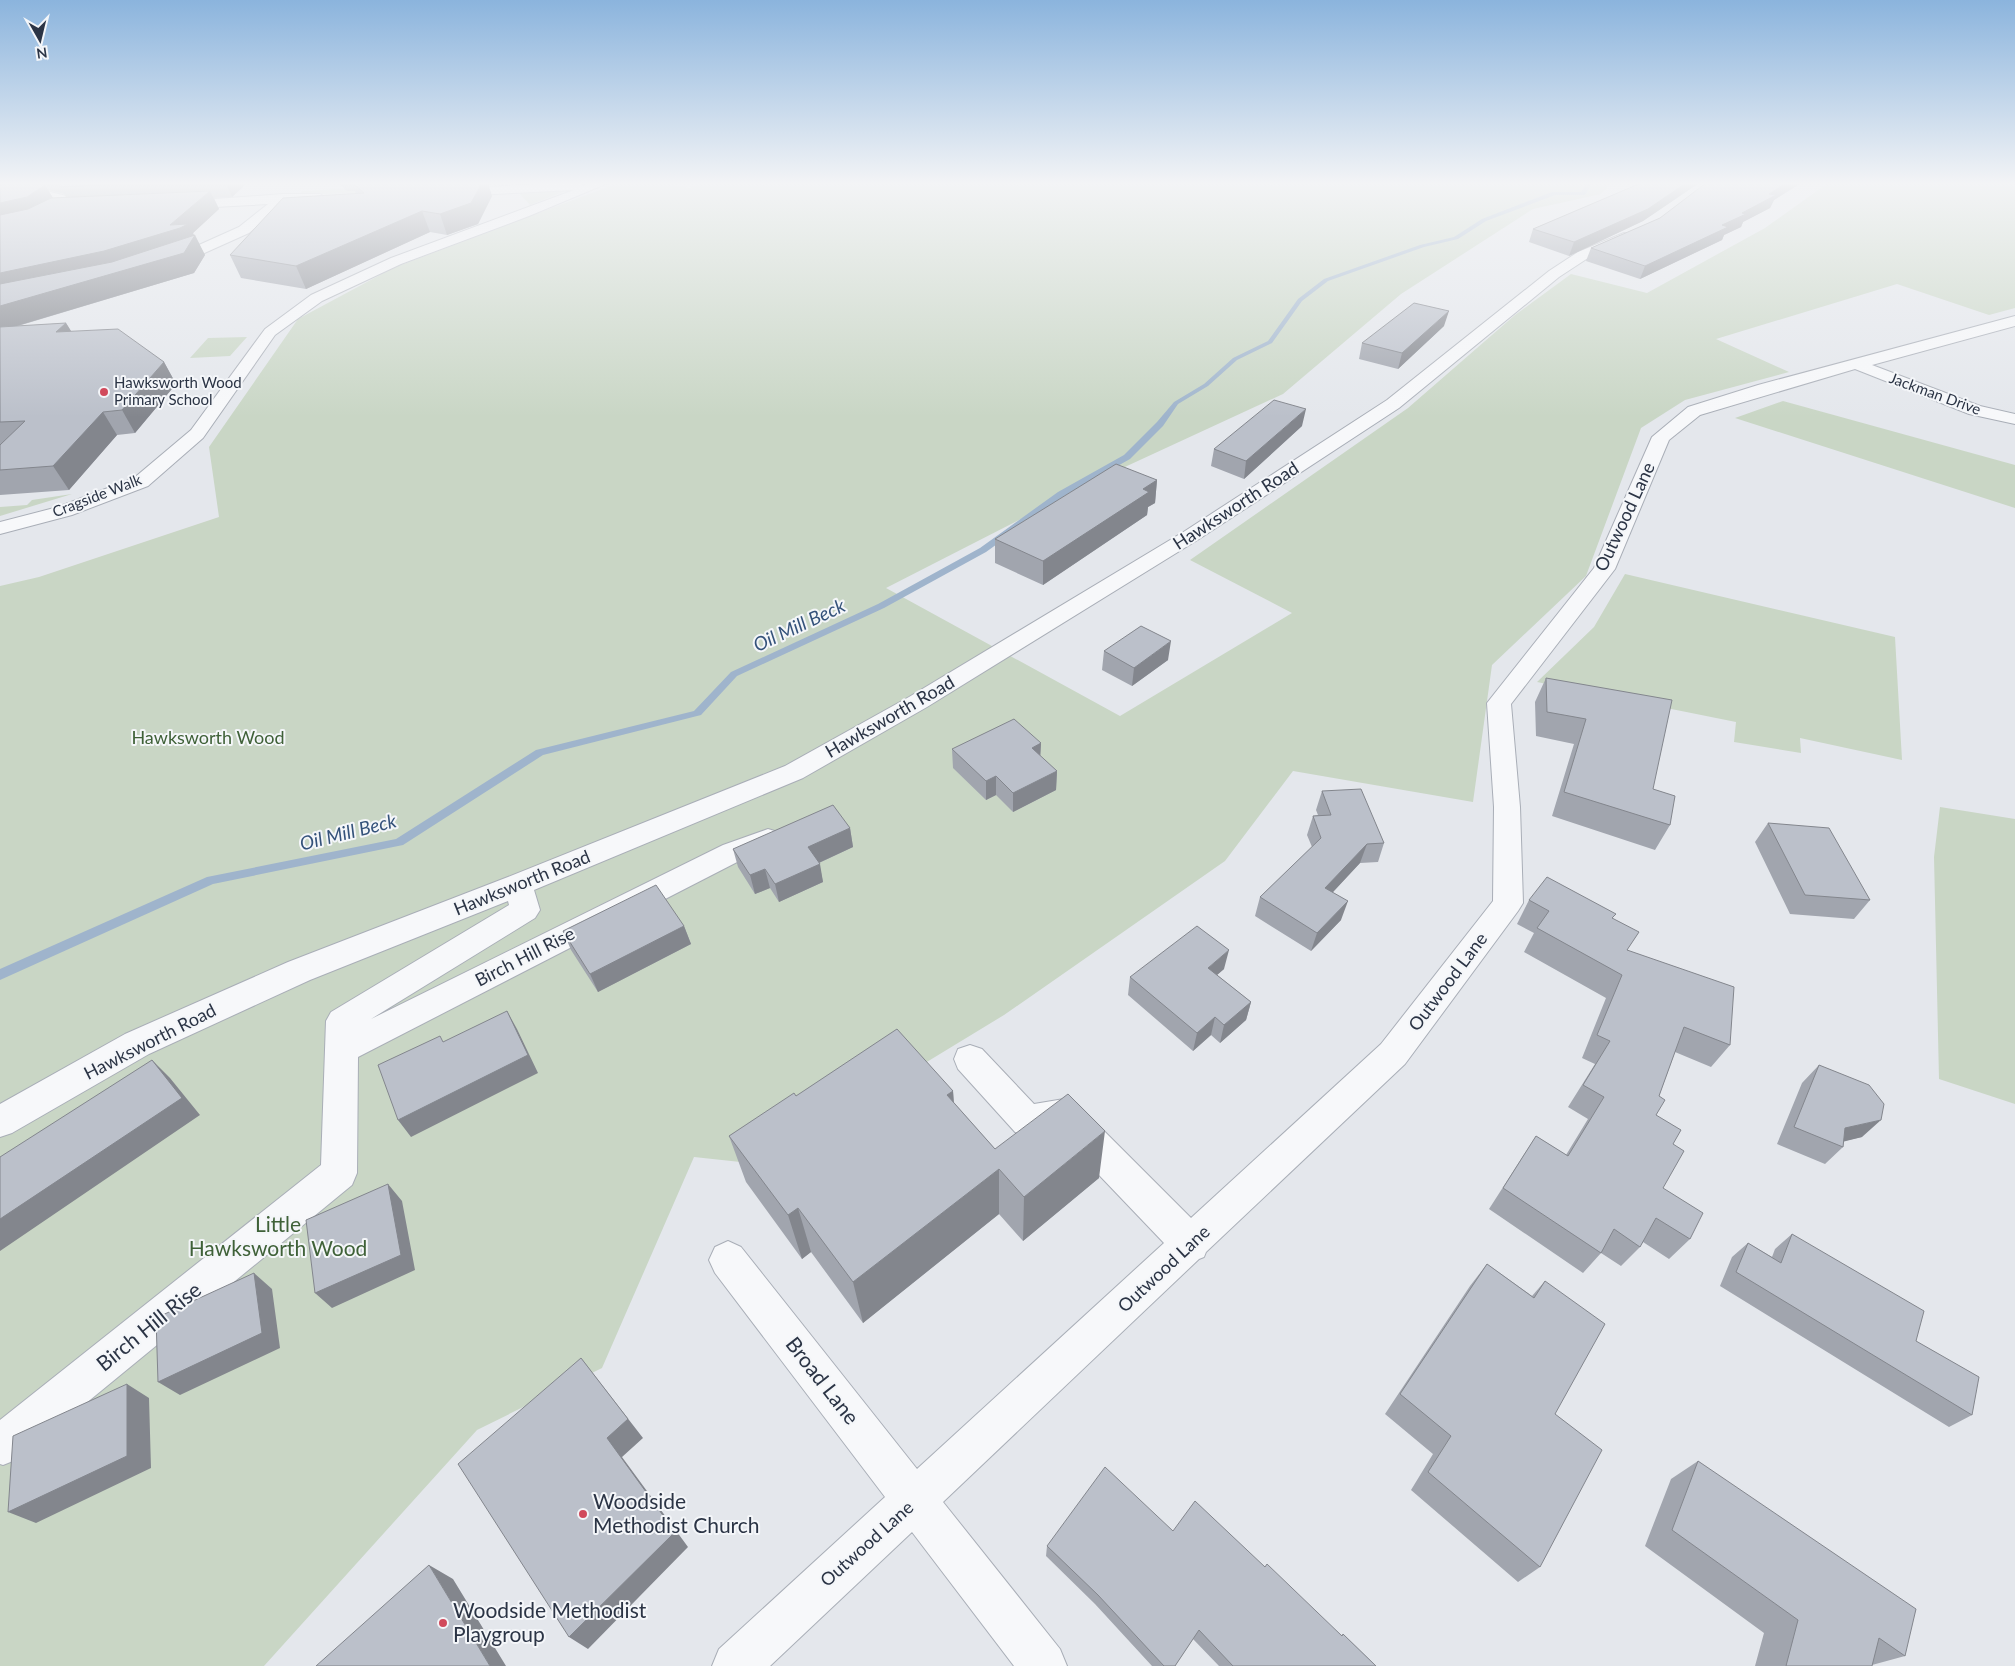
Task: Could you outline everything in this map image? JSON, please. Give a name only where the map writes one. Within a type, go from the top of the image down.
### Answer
[{"type":"street","points":[[153,265],[167,261]]},
{"type":"street","name":"Cragside Walk","points":[[0,528],[65,511],[141,482],[197,434],[270,332],[293,314],[378,268],[398,261]]},
{"type":"street","name":"Hawksworth Road","points":[[0,1122],[155,1036],[299,971],[518,885],[794,772],[918,702],[1192,535],[1393,404],[1554,274],[1574,261]]},
{"type":"street","name":"Outwood Lane","points":[[736,1666],[1191,1244],[1392,1054],[1508,903],[1507,807],[1499,703],[1604,569],[1661,437],[1694,411],[1856,364],[2015,321]]},
{"type":"street","name":"Jackman Drive","points":[[1856,364],[1975,410],[2015,419]]},
{"type":"street","name":"Birch Hill Rise","points":[[341,1050],[733,852],[795,829]]},
{"type":"street","name":"Birch Hill Rise","points":[[3,1444],[339,1173],[342,1021],[524,910],[518,885]]},
{"type":"street","points":[[970,1059],[1027,1121],[1064,1114],[1191,1244]]},
{"type":"street","name":"Broad Lane","points":[[728,1260],[1043,1666]]},
{"type":"green space","points":[[412,261],[1453,261],[1401,294],[1283,394],[1101,478],[886,588],[1120,716],[1292,613],[1190,560],[1408,408],[1515,315],[1571,274],[1647,293],[1706,261],[2015,261],[2015,308],[1989,315],[1897,284],[1716,339],[1789,372],[1685,400],[1641,428],[1586,576],[1492,665],[1473,802],[1293,771],[1225,861],[1004,1015],[759,1164],[694,1157],[602,1368],[477,1430],[264,1666],[0,1666],[0,586],[39,577],[219,517],[209,447],[298,319],[393,268]]},
{"type":"green space","points":[[247,337],[230,356],[190,358],[208,338]]},
{"type":"green space","points":[[1783,401],[2015,465],[2015,508],[1735,418]]},
{"type":"green space","points":[[72,494],[0,516],[0,507],[27,505],[32,500]]},
{"type":"green space","points":[[1625,574],[1895,637],[1902,760],[1800,738],[1801,753],[1734,742],[1736,722],[1537,682],[1594,627]]},
{"type":"green space","points":[[1940,807],[2015,819],[2015,1104],[1939,1079],[1934,857]]},
{"type":"building","points":[[0,261],[58,261],[0,273]]},
{"type":"building","points":[[157,261],[0,306],[0,284],[112,262]]},
{"type":"building","points":[[264,261],[308,261],[296,266]]},
{"type":"building","points":[[1629,261],[1656,261],[1645,266]]},
{"type":"building","points":[[1414,303],[1449,311],[1402,353],[1362,343]]},
{"type":"building","points":[[66,323],[56,332],[118,329],[164,362],[122,410],[103,412],[53,466],[0,470],[0,445],[25,421],[0,422],[0,327]]},
{"type":"building","points":[[1274,400],[1306,409],[1246,461],[1214,449]]},
{"type":"building","points":[[1116,464],[1157,480],[1143,489],[1149,492],[1043,561],[995,539]]},
{"type":"building","points":[[1141,626],[1171,641],[1134,668],[1104,651]]},
{"type":"building","points":[[1546,678],[1672,700],[1653,789],[1675,796],[1670,825],[1564,792],[1586,719],[1547,712]]},
{"type":"building","points":[[1014,719],[1041,743],[1032,748],[1057,771],[1013,793],[996,776],[986,781],[952,749]]},
{"type":"building","points":[[1361,789],[1384,843],[1367,844],[1325,888],[1348,901],[1317,933],[1260,897],[1321,838],[1313,816],[1331,815],[1322,791]]},
{"type":"building","points":[[833,805],[850,828],[808,847],[820,864],[775,884],[765,869],[750,875],[733,849]]},
{"type":"building","points":[[1768,823],[1829,828],[1870,900],[1805,895]]},
{"type":"building","points":[[1547,877],[1616,914],[1612,918],[1639,932],[1627,950],[1734,987],[1730,1045],[1684,1027],[1659,1096],[1665,1100],[1656,1115],[1681,1130],[1673,1144],[1684,1151],[1663,1188],[1703,1213],[1690,1239],[1656,1218],[1640,1247],[1614,1229],[1601,1253],[1503,1188],[1536,1136],[1568,1156],[1604,1097],[1583,1085],[1610,1041],[1597,1035],[1622,975],[1537,928],[1549,911],[1529,900]]},
{"type":"building","points":[[656,885],[684,926],[590,974],[563,931]]},
{"type":"building","points":[[1197,926],[1229,950],[1208,968],[1251,1002],[1224,1025],[1215,1017],[1197,1033],[1130,977]]},
{"type":"building","points":[[507,1011],[528,1055],[398,1120],[378,1065],[440,1036],[443,1042]]},
{"type":"building","points":[[897,1029],[953,1091],[947,1095],[995,1149],[1068,1094],[1105,1131],[1024,1197],[999,1169],[853,1282],[798,1208],[788,1215],[729,1136],[794,1093],[796,1096]]},
{"type":"building","points":[[152,1060],[182,1098],[0,1219],[0,1157]]},
{"type":"building","points":[[1819,1065],[1869,1085],[1884,1104],[1881,1120],[1845,1128],[1843,1147],[1794,1127]]},
{"type":"building","points":[[388,1184],[401,1255],[315,1293],[306,1220]]},
{"type":"building","points":[[1792,1234],[1924,1311],[1916,1341],[1979,1377],[1972,1415],[1736,1272],[1748,1243],[1781,1263]]},
{"type":"building","points":[[1487,1264],[1534,1298],[1545,1281],[1605,1324],[1555,1414],[1602,1450],[1540,1567],[1428,1472],[1451,1436],[1400,1394]]},
{"type":"building","points":[[254,1273],[262,1333],[158,1382],[156,1318]]},
{"type":"building","name":"Woodside Methodist Church","points":[[581,1358],[628,1419],[607,1438],[675,1532],[569,1637],[458,1464]]},
{"type":"building","points":[[127,1384],[127,1456],[8,1512],[13,1436]]},
{"type":"building","points":[[1698,1461],[1916,1609],[1905,1656],[1879,1638],[1872,1666],[1786,1666],[1798,1620],[1672,1530]]},
{"type":"building","points":[[1105,1467],[1173,1531],[1195,1501],[1265,1567],[1267,1564],[1376,1666],[1233,1666],[1199,1630],[1175,1666],[1164,1666],[1098,1595],[1047,1546]]},
{"type":"building","points":[[429,1565],[490,1666],[316,1666]]},
{"type":"waterway","name":"Oil Mill Beck","points":[[0,975],[211,880],[399,842],[540,752],[697,713],[734,674],[881,606],[983,550],[1061,494],[1127,457],[1160,424],[1176,403],[1206,385],[1235,359],[1270,342],[1300,300],[1326,280],[1380,261]]},
{"type":"place","name":"Hawksworth Wood Primary School","points":[[104,392]]},
{"type":"place","name":"Woodside Methodist Church","points":[[583,1514]]},
{"type":"place","name":"Woodside Methodist Playgroup","points":[[443,1623]]},
{"type":"park label","name":"Hawksworth Wood","points":[[208,738]]},
{"type":"park label","name":"Little Hawksworth Wood","points":[[278,1237]]}]
